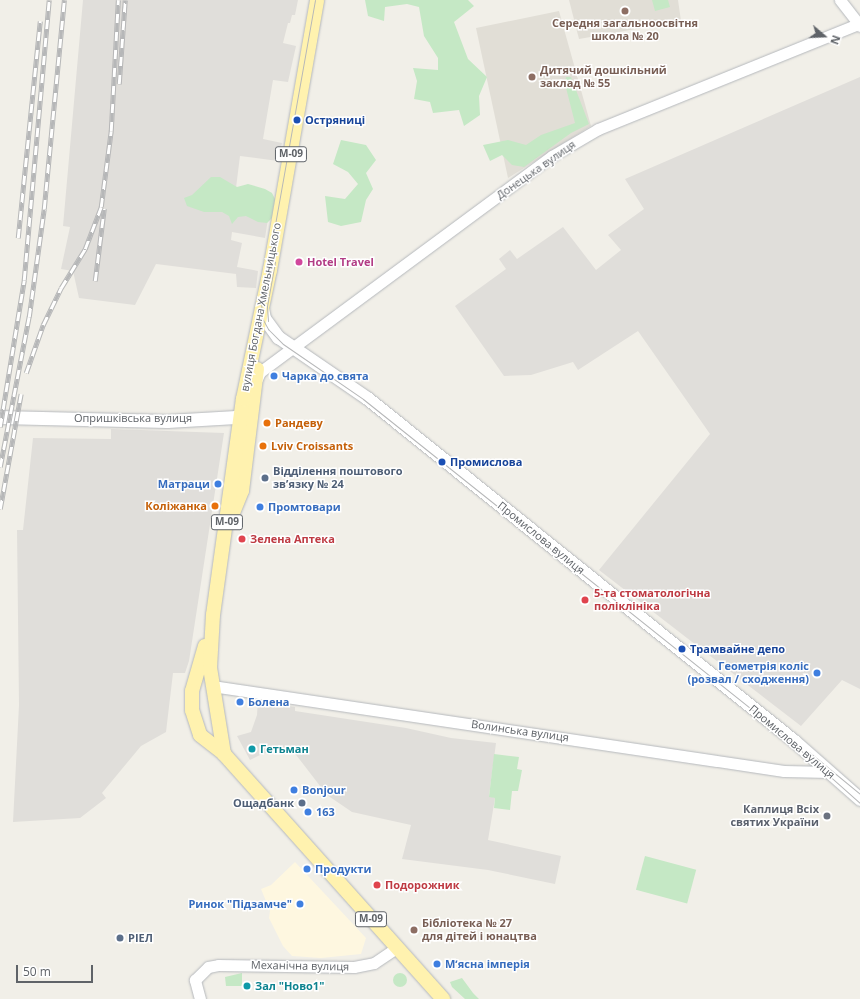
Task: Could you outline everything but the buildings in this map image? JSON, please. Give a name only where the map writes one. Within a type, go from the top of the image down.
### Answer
[{"type":"main road","name":"вулиця Богдана Хмельницького","points":[[224,754],[220,719],[212,686],[210,668],[213,615],[240,415],[263,314],[317,0]]},
{"type":"main road","name":"Промислова вулиця","points":[[263,314],[274,333],[293,348],[367,398],[829,772],[860,799]]},
{"type":"main road","points":[[225,530],[242,491],[263,314]]},
{"type":"main road","points":[[240,415],[255,390]]},
{"type":"main road","name":"Опришківська вулиця","points":[[0,417],[167,421],[240,415]]},
{"type":"main road","name":"вулиця Богдана Хмельницького","points":[[200,735],[192,710],[192,691],[213,615]]},
{"type":"main road","points":[[192,691],[203,685],[212,686]]},
{"type":"main road","points":[[200,735],[214,736],[218,730],[220,719]]},
{"type":"main road","name":"М-09","points":[[200,735],[224,754],[443,999]]},
{"type":"street","points":[[840,0],[859,25]]},
{"type":"street","name":"Донецька вулиця","points":[[255,390],[260,372],[552,156],[598,129],[859,25]]},
{"type":"street","name":"Волинська вулиця","points":[[212,686],[784,771],[829,772]]},
{"type":"street","name":"Механічна вулиця","points":[[200,999],[196,980],[201,973],[218,965],[354,967],[374,963],[396,948]]},
{"type":"shaded area","points":[[83,0],[298,0],[295,15],[292,15],[290,23],[288,23],[283,43],[296,46],[288,82],[273,80],[263,139],[282,143],[278,161],[240,156],[236,188],[272,193],[265,238],[232,232],[231,240],[242,243],[237,267],[258,271],[256,288],[237,287],[236,274],[156,264],[135,305],[79,298],[73,271],[61,269],[70,227],[63,226]]},
{"type":"shaded area","name":"Середня загальноосвітня школа № 20","points":[[569,0],[678,0],[681,21],[579,39]]},
{"type":"shaded area","name":"Дитячий дошкільний заклад № 55","points":[[559,11],[591,126],[508,178],[476,28]]},
{"type":"shaded area","points":[[860,77],[860,689],[842,680],[801,726],[599,570],[710,434],[638,331],[578,370],[573,362],[531,375],[504,376],[455,306],[506,269],[499,259],[510,250],[517,259],[563,227],[596,270],[621,250],[608,235],[644,209],[625,179]]},
{"type":"shaded area","points":[[111,429],[224,433],[189,661],[185,673],[173,673],[166,732],[141,746],[102,793],[106,798],[80,818],[13,822],[19,705],[17,530],[23,530],[33,438],[111,439]]},
{"type":"shaded area","points":[[258,700],[295,707],[295,711],[406,728],[451,738],[496,743],[489,796],[495,798],[488,840],[561,856],[555,884],[488,870],[402,859],[411,825],[352,812],[327,795],[290,747],[262,754],[250,760],[237,736],[251,732],[257,715]]},
{"type":"shaded area","name":"Ринок \"Підзамче\"","points":[[295,862],[366,938],[361,954],[321,958],[292,956],[283,946],[269,918],[270,911],[261,889],[271,885]]},
{"type":"green space","points":[[365,0],[468,0],[474,6],[454,22],[468,59],[487,77],[479,96],[480,115],[464,126],[459,110],[433,113],[430,102],[414,99],[417,81],[413,68],[438,70],[438,58],[424,36],[419,7],[407,4],[385,7],[384,21],[368,16]]},
{"type":"green space","points":[[652,0],[668,0],[670,7],[655,11]]},
{"type":"green space","points":[[566,77],[571,77],[589,124],[571,133],[524,167],[512,165],[502,155],[490,161],[483,145],[508,140],[526,145],[541,135],[575,123],[565,84]]},
{"type":"green space","points":[[341,140],[366,145],[376,160],[366,173],[373,189],[366,200],[361,222],[341,226],[328,222],[325,196],[345,199],[358,184],[348,172],[333,164]]},
{"type":"green space","points":[[211,177],[220,177],[237,187],[248,184],[265,189],[272,193],[276,201],[273,217],[267,223],[258,222],[246,216],[238,217],[232,224],[229,216],[222,212],[204,212],[187,206],[184,198],[192,195]]},
{"type":"green space","points":[[494,754],[519,757],[517,769],[522,770],[518,791],[512,791],[510,810],[494,808],[495,798],[489,797]]},
{"type":"green space","points":[[645,856],[696,870],[687,904],[636,890]]},
{"type":"green space","points":[[242,973],[242,986],[226,986],[225,977]]},
{"type":"green space","points":[[397,973],[403,973],[407,977],[407,983],[403,987],[397,987],[393,983],[393,977]]},
{"type":"green space","points":[[462,978],[479,999],[465,999],[452,987],[450,982]]},
{"type":"tram line","points":[[315,0],[261,302],[262,318],[268,329],[283,344],[363,399],[780,732],[860,803]]},
{"type":"tram line","points":[[268,321],[267,306],[275,262]]},
{"type":"tram line","points":[[809,752],[860,794]]},
{"type":"railway","points":[[0,427],[24,280],[49,0]]},
{"type":"railway","points":[[0,467],[29,317],[44,209],[64,0]]},
{"type":"railway","points":[[26,373],[43,325],[61,288],[85,249],[101,207],[111,131],[118,0]]},
{"type":"railway","points":[[119,84],[125,0]]},
{"type":"railway","points":[[18,238],[40,21]]},
{"type":"railway","points":[[95,281],[104,209]]},
{"type":"railway","points":[[0,509],[21,394]]},
{"type":"place","name":"Середня загальноосвітня школа № 20","points":[[625,11]]},
{"type":"place","name":"Дитячий дошкільний заклад № 55","points":[[532,77]]},
{"type":"place","name":"Остряниці","points":[[297,120]]},
{"type":"place","name":"Hotel Travel","points":[[299,262]]},
{"type":"place","name":"Чарка до свята","points":[[274,376]]},
{"type":"place","name":"Рандеву","points":[[267,423]]},
{"type":"place","name":"Lviv Croissants","points":[[263,446]]},
{"type":"place","name":"Промислова","points":[[442,462]]},
{"type":"place","name":"Відділення поштового зв’язку № 24","points":[[265,478]]},
{"type":"place","name":"Матраци","points":[[218,484]]},
{"type":"place","name":"Коліжанка","points":[[215,506]]},
{"type":"place","name":"Промтовари","points":[[260,507]]},
{"type":"place","name":"Зелена Аптека","points":[[242,539]]},
{"type":"place","name":"5-та стоматологічна поліклініка","points":[[585,600]]},
{"type":"place","name":"Трамвайне депо","points":[[682,649]]},
{"type":"place","name":"Геометрія коліс (розвал / сходження)","points":[[817,673]]},
{"type":"place","name":"Болена","points":[[240,702]]},
{"type":"place","name":"Гетьман","points":[[252,749]]},
{"type":"place","name":"Bonjour","points":[[294,790]]},
{"type":"place","name":"Ощадбанк","points":[[302,803]]},
{"type":"place","name":"163","points":[[308,812]]},
{"type":"place","name":"Каплиця Всіх святих України","points":[[827,816]]},
{"type":"place","name":"Продукти","points":[[307,869]]},
{"type":"place","name":"Подорожник","points":[[377,885]]},
{"type":"place","name":"Ринок \"Підзамче\"","points":[[300,904]]},
{"type":"place","name":"Бібліотека № 27 для дітей і юнацтва","points":[[414,930]]},
{"type":"place","name":"РІЕЛ","points":[[120,938]]},
{"type":"place","name":"Мʼясна імперія","points":[[437,964]]},
{"type":"place","name":"Зал \"Ново1\"","points":[[247,986]]}]
